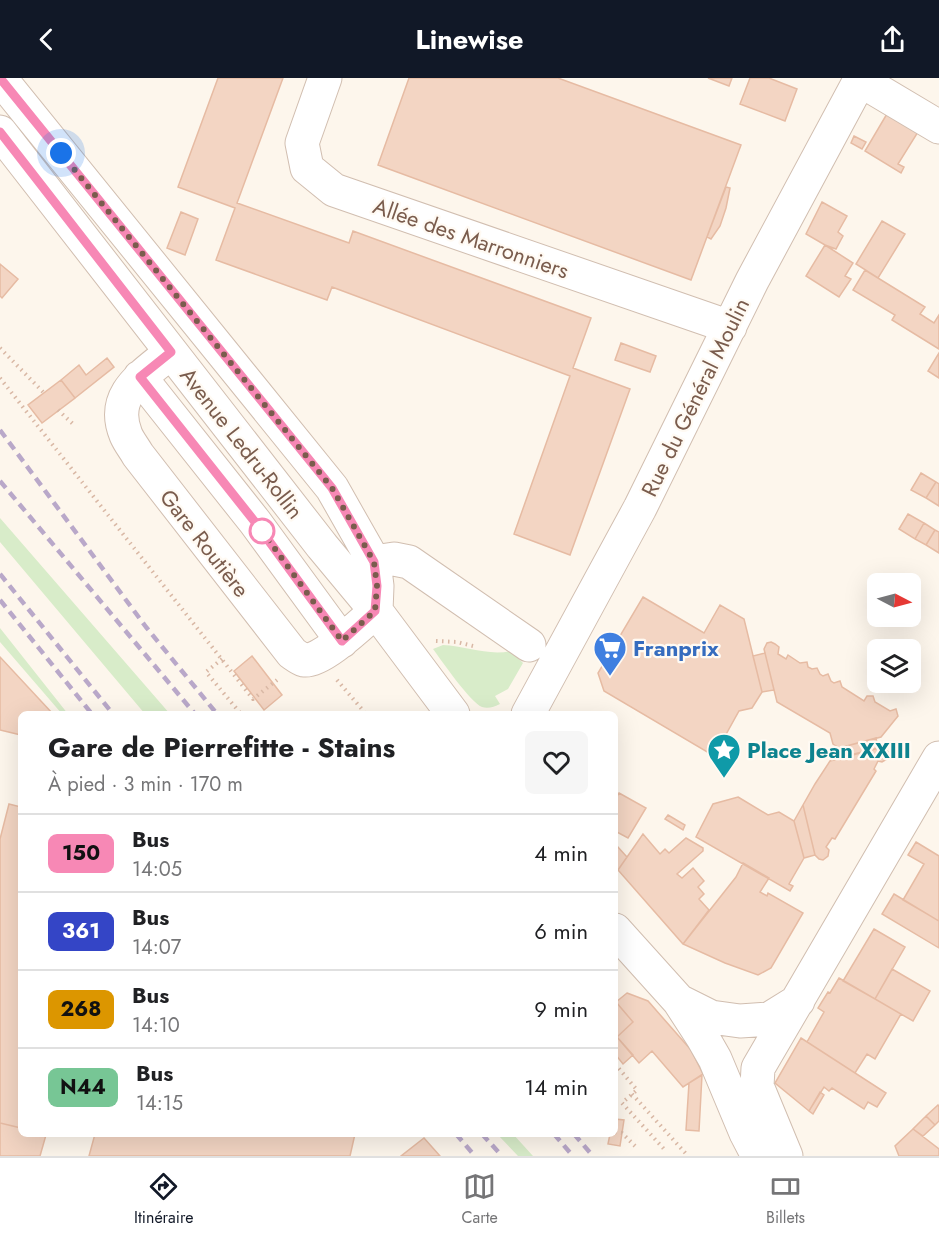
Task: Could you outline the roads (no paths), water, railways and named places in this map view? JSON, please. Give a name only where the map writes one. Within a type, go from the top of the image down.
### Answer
[{"type":"street","points":[[0,78],[332,488],[374,562],[377,586],[375,611]]},
{"type":"street","name":"Allée des Marronniers","points":[[325,78],[302,142],[307,168],[333,190],[730,327]]},
{"type":"street","name":"Rue du Général Moulin","points":[[530,711],[640,508],[793,203],[860,80],[939,127]]},
{"type":"street","name":"Avenue Ledru-Rollin","points":[[0,132],[451,711]]},
{"type":"street","name":"Gare Routière","points":[[171,352],[130,388],[125,397],[122,413],[126,433],[138,455],[180,511],[292,653],[304,660],[311,659],[342,641],[375,611]]},
{"type":"street","points":[[140,377],[255,522],[342,641]]},
{"type":"street","points":[[374,562],[394,560],[409,562],[520,639]]},
{"type":"street","points":[[786,1156],[758,1086],[758,1068],[939,758]]},
{"type":"street","points":[[618,933],[679,1001],[715,1059],[758,1156]]},
{"type":"street","points":[[679,1001],[711,1017],[740,1021],[770,1019],[798,1000]]},
{"type":"railway","points":[[0,430],[146,627],[215,711]]},
{"type":"railway","points":[[0,481],[192,711]]},
{"type":"railway","points":[[0,574],[111,711]]},
{"type":"railway","points":[[0,600],[90,711]]},
{"type":"railway","points":[[459,1137],[475,1156]]},
{"type":"railway","points":[[485,1137],[502,1156]]},
{"type":"railway","points":[[557,1137],[573,1156]]},
{"type":"railway","points":[[577,1137],[593,1156]]},
{"type":"place","name":"Franprix","points":[[610,677]]},
{"type":"place","name":"Place Jean XXIII","points":[[724,779]]}]
